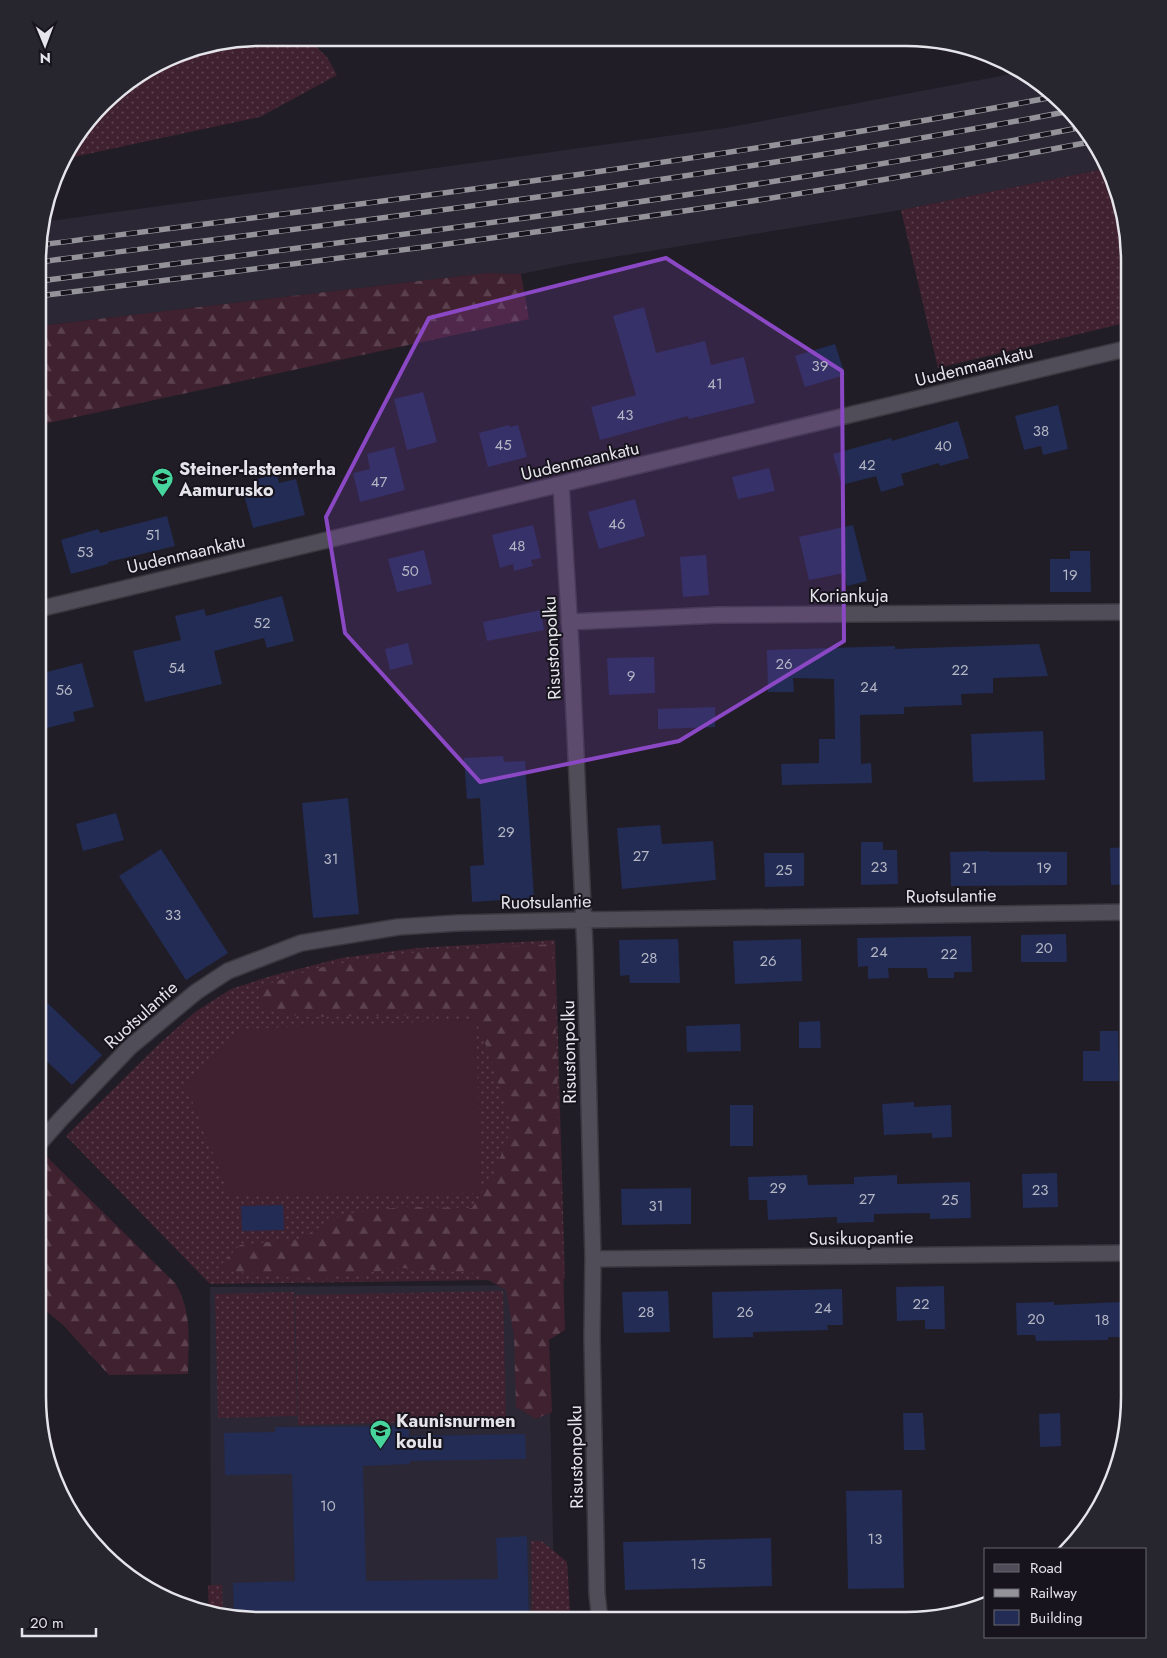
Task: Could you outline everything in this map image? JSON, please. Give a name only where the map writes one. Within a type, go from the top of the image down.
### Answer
[{"type":"street","name":"Uudenmaankatu","points":[[46,607],[1121,350]]},
{"type":"street","name":"Risustonpolku","points":[[561,484],[584,920],[597,1594],[599,1612]]},
{"type":"street","name":"Koriankuja","points":[[569,622],[717,615],[1121,612]]},
{"type":"street","name":"Ruotsulantie","points":[[46,1132],[130,1047],[196,992],[228,971],[301,943],[398,927],[458,923],[1121,912]]},
{"type":"street","name":"Susikuopantie","points":[[592,1259],[1121,1253]]},
{"type":"highlighted area","points":[[666,258],[842,371],[844,641],[679,741],[480,782],[345,633],[326,517],[429,318]]},
{"type":"shaded area","points":[[1011,74],[1025,82],[1058,109],[1085,142],[1100,170],[901,210],[565,265],[521,274],[487,273],[46,325],[46,261],[50,221],[725,128]]},
{"type":"shaded area","name":"Kaunisnurmen koulu","points":[[547,1285],[555,1612],[261,1612],[233,1610],[211,1606],[210,1287]]},
{"type":"green space","points":[[261,46],[315,46],[327,57],[337,75],[260,117],[73,157],[82,142],[109,109],[142,82],[166,68],[219,50]]},
{"type":"green space","points":[[1100,170],[1117,219],[1119,233],[1121,324],[938,368],[901,210]]},
{"type":"green space","points":[[487,273],[521,274],[529,319],[46,423],[46,325]]},
{"type":"green space","points":[[555,940],[565,1279],[210,1284],[66,1136],[159,1044],[195,1012],[231,989],[271,976],[341,958],[417,948]]},
{"type":"green space","points":[[553,944],[565,1330],[549,1340],[552,1412],[536,1419],[516,1407],[514,1336],[506,1290],[475,1273],[402,1268],[315,1280],[216,1270],[240,1245],[300,1239],[342,1214],[401,1207],[472,1208],[494,1173],[512,1127],[487,1048],[473,1014],[305,1017],[261,1010],[258,988],[310,970],[369,958],[448,950]]},
{"type":"green space","points":[[476,1020],[481,1193],[230,1196],[186,1086],[239,1029]]},
{"type":"green space","points":[[46,1158],[175,1283],[185,1305],[187,1316],[189,1338],[188,1374],[109,1375],[63,1325],[46,1311]]},
{"type":"green space","points":[[503,1291],[506,1420],[298,1425],[295,1295]]},
{"type":"green space","points":[[294,1292],[297,1416],[218,1418],[215,1294]]},
{"type":"green space","points":[[531,1541],[542,1541],[567,1562],[570,1611],[532,1612]]},
{"type":"green space","points":[[208,1585],[222,1585],[223,1609],[209,1605]]},
{"type":"building","points":[[644,307],[656,353],[705,341],[711,365],[744,357],[755,403],[689,419],[688,416],[600,440],[591,407],[636,395],[613,316]]},
{"type":"building","points":[[835,344],[845,375],[805,387],[795,356]]},
{"type":"building","points":[[423,392],[437,442],[407,450],[394,399]]},
{"type":"building","points":[[1058,405],[1068,449],[1043,455],[1041,446],[1024,450],[1015,416]]},
{"type":"building","points":[[958,421],[969,458],[940,466],[939,463],[901,474],[904,485],[881,492],[876,476],[842,485],[833,454],[891,438],[892,441]]},
{"type":"building","points":[[509,425],[510,427],[518,425],[527,457],[488,467],[479,433]]},
{"type":"building","points":[[394,447],[405,490],[360,502],[353,473],[370,469],[367,454]]},
{"type":"building","points":[[769,468],[775,491],[738,499],[732,477]]},
{"type":"building","points":[[277,474],[279,483],[296,479],[305,515],[253,528],[243,491],[259,487],[257,479]]},
{"type":"building","points":[[635,499],[645,536],[599,549],[588,512]]},
{"type":"building","points":[[167,516],[175,546],[108,562],[108,564],[71,574],[61,540],[98,529],[100,533]]},
{"type":"building","points":[[533,525],[541,558],[531,560],[533,566],[514,571],[513,564],[500,568],[492,535]]},
{"type":"building","points":[[853,525],[867,581],[847,586],[844,573],[809,580],[799,537]]},
{"type":"building","points":[[424,550],[432,584],[397,592],[388,559]]},
{"type":"building","points":[[1070,551],[1090,551],[1091,592],[1050,592],[1050,559],[1070,559]]},
{"type":"building","points":[[706,555],[709,595],[683,597],[680,557]]},
{"type":"building","points":[[282,596],[294,641],[267,648],[264,638],[214,651],[222,684],[145,702],[133,651],[181,640],[175,616],[204,609],[206,616]]},
{"type":"building","points":[[541,610],[544,630],[487,641],[483,622]]},
{"type":"building","points":[[408,643],[413,664],[390,670],[385,649]]},
{"type":"building","points":[[1039,644],[1048,676],[993,678],[993,693],[961,694],[962,705],[904,707],[904,714],[860,715],[861,764],[871,763],[872,783],[782,785],[781,764],[819,763],[819,739],[835,739],[834,679],[793,678],[794,692],[768,692],[767,650],[895,646],[895,649]]},
{"type":"building","points":[[654,657],[655,693],[609,695],[607,658]]},
{"type":"building","points":[[82,663],[94,707],[73,712],[75,721],[46,728],[46,672]]},
{"type":"building","points":[[715,707],[715,727],[658,729],[658,709]]},
{"type":"building","points":[[1043,731],[1045,780],[973,782],[971,734]]},
{"type":"building","points":[[503,756],[504,762],[525,761],[534,898],[472,902],[470,866],[484,865],[480,798],[467,799],[464,758]]},
{"type":"building","points":[[348,798],[359,914],[313,918],[302,803]]},
{"type":"building","points":[[116,813],[124,840],[83,851],[76,824]]},
{"type":"building","points":[[660,825],[662,844],[713,841],[716,880],[622,889],[617,828]]},
{"type":"building","points":[[861,842],[883,842],[883,850],[897,850],[898,884],[861,885]]},
{"type":"building","points":[[1121,847],[1121,884],[1111,885],[1110,848]]},
{"type":"building","points":[[161,849],[228,953],[186,980],[119,876]]},
{"type":"building","points":[[950,852],[1067,852],[1067,885],[951,886]]},
{"type":"building","points":[[764,853],[804,853],[804,886],[765,887]]},
{"type":"building","points":[[1066,934],[1067,962],[1021,962],[1021,935]]},
{"type":"building","points":[[971,936],[972,972],[954,972],[954,978],[928,978],[927,968],[888,968],[889,978],[868,979],[868,966],[858,967],[857,938]]},
{"type":"building","points":[[678,939],[680,983],[630,983],[629,975],[620,976],[619,940]]},
{"type":"building","points":[[801,939],[802,981],[735,984],[733,941]]},
{"type":"building","points":[[46,1002],[102,1055],[72,1085],[46,1061]]},
{"type":"building","points":[[820,1021],[821,1048],[799,1048],[799,1022]]},
{"type":"building","points":[[740,1024],[741,1051],[687,1052],[686,1026]]},
{"type":"building","points":[[1100,1031],[1118,1031],[1119,1081],[1083,1081],[1083,1051],[1100,1051]]},
{"type":"building","points":[[914,1102],[914,1107],[951,1105],[952,1137],[932,1138],[932,1133],[884,1135],[882,1104]]},
{"type":"building","points":[[730,1105],[753,1105],[753,1146],[730,1146]]},
{"type":"building","points":[[1057,1173],[1058,1207],[1023,1208],[1022,1174]]},
{"type":"building","points":[[807,1175],[808,1185],[854,1184],[854,1177],[897,1175],[897,1184],[970,1182],[971,1218],[930,1219],[930,1213],[874,1214],[874,1222],[837,1223],[837,1217],[768,1220],[767,1200],[749,1200],[748,1177]]},
{"type":"building","points":[[691,1188],[691,1224],[622,1225],[621,1189]]},
{"type":"building","points":[[283,1205],[284,1230],[242,1231],[241,1206]]},
{"type":"building","points":[[944,1286],[945,1329],[925,1329],[925,1320],[897,1321],[896,1287]]},
{"type":"building","points":[[842,1289],[843,1325],[827,1325],[828,1330],[753,1332],[753,1337],[713,1338],[712,1292]]},
{"type":"building","points":[[668,1291],[670,1332],[624,1333],[622,1292]]},
{"type":"building","points":[[1054,1302],[1054,1305],[1121,1302],[1121,1337],[1108,1337],[1108,1340],[1036,1341],[1035,1335],[1017,1335],[1016,1303]]},
{"type":"building","points":[[903,1413],[923,1413],[925,1450],[904,1450]]},
{"type":"building","points":[[1060,1413],[1061,1446],[1040,1447],[1039,1414]]},
{"type":"building","points":[[409,1426],[409,1436],[525,1434],[526,1459],[410,1461],[410,1464],[363,1466],[366,1581],[498,1579],[496,1538],[527,1536],[529,1612],[261,1612],[234,1610],[233,1583],[295,1581],[292,1474],[225,1475],[224,1433],[275,1432],[275,1427]]},
{"type":"building","points":[[902,1490],[904,1588],[848,1589],[846,1491]]},
{"type":"building","points":[[771,1538],[772,1586],[625,1590],[623,1542]]},
{"type":"railway","points":[[47,244],[674,161],[927,120],[1046,98]]},
{"type":"railway","points":[[46,261],[553,195],[809,157],[1061,113]]},
{"type":"railway","points":[[46,280],[430,231],[690,194],[820,174],[1075,129]]},
{"type":"railway","points":[[46,295],[459,242],[711,207],[901,177],[1085,143]]},
{"type":"place","name":"Steiner-lastenterha Aamurusko","points":[[163,498]]},
{"type":"place","name":"Kaunisnurmen koulu","points":[[380,1450]]}]
